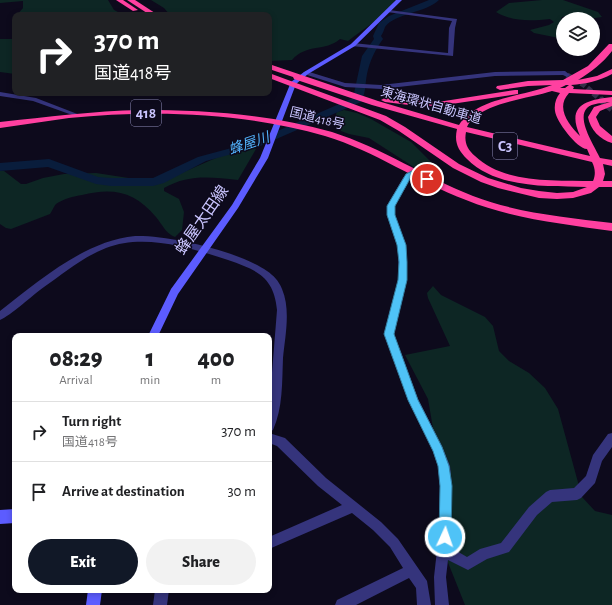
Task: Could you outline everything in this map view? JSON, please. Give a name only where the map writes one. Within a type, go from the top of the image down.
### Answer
[{"type":"highway","points":[[119,0],[138,12]]},
{"type":"highway","points":[[130,0],[150,12]]},
{"type":"highway","points":[[612,46],[606,54],[578,77],[556,87],[479,110],[469,116],[460,133],[460,141],[465,152],[484,167],[500,174],[535,182],[612,184]]},
{"type":"highway","points":[[595,156],[564,123],[559,111],[559,101],[570,88],[612,63]]},
{"type":"highway","points":[[272,67],[378,99],[420,104],[466,101],[510,93],[537,91],[576,90],[612,94]]},
{"type":"highway","name":"東海環状自動車道","points":[[272,67],[401,115],[506,146],[612,170]]},
{"type":"highway","points":[[466,101],[513,84],[531,82],[588,81],[612,71]]},
{"type":"highway","points":[[272,76],[382,118],[408,132],[457,167],[491,182],[516,190],[548,195],[572,194],[590,189],[596,185],[600,176],[600,170],[595,156],[579,125],[579,112],[592,102],[612,99]]},
{"type":"highway","name":"東海環状自動車道","points":[[272,76],[336,98],[401,115],[612,164]]},
{"type":"highway","points":[[464,126],[475,118],[536,100],[565,96],[612,94]]},
{"type":"highway","points":[[612,104],[597,109],[592,116],[595,126],[599,131],[612,140]]},
{"type":"highway","name":"国道418号","points":[[0,125],[77,115],[123,113],[196,114],[243,118],[276,127],[292,125],[348,140],[469,198],[500,208],[612,227]]},
{"type":"street","name":"蜂屋太田線","points":[[154,333],[174,292],[235,206],[264,158],[291,88],[298,79],[306,73],[353,46],[399,0]]},
{"type":"street","points":[[353,46],[451,55],[452,28],[455,20],[389,11]]},
{"type":"street","points":[[306,73],[345,85],[382,87],[495,74],[565,73],[567,75]]},
{"type":"street","points":[[0,94],[12,96]]},
{"type":"street","points":[[14,96],[34,99],[77,115]]},
{"type":"street","points":[[414,172],[408,176],[391,206],[391,215],[402,245],[403,280],[389,334],[413,400],[438,450],[444,466],[446,486],[446,523],[440,577],[442,605]]},
{"type":"street","points":[[0,316],[87,253],[105,245],[121,241],[143,239],[162,241],[248,264],[265,274],[273,281],[278,288],[281,298],[275,407],[272,417]]},
{"type":"street","points":[[444,551],[468,564],[484,553],[506,548],[533,512],[550,496],[577,494],[591,479],[597,459],[612,438]]},
{"type":"street","points":[[272,439],[281,442],[322,482],[377,526],[394,543],[422,586],[424,605]]},
{"type":"street","points":[[272,542],[352,507]]},
{"type":"street","points":[[0,517],[12,516]]},
{"type":"street","points":[[342,605],[412,570]]},
{"type":"street","points":[[93,605],[95,593]]},
{"type":"street","points":[[160,605],[162,593]]},
{"type":"green space","points":[[0,0],[108,0],[114,10],[118,12],[20,12],[23,8],[23,1],[0,3]]},
{"type":"green space","points":[[151,0],[395,0],[385,12],[348,41],[340,39],[328,45],[304,51],[292,60],[272,61],[272,12],[167,12],[164,8]]},
{"type":"green space","points":[[563,0],[598,12],[556,12],[556,37],[534,33],[530,30],[549,25],[554,22],[550,19],[516,19],[509,18],[496,12],[509,3]]},
{"type":"green space","points":[[0,39],[12,39],[12,74],[0,72]]},
{"type":"green space","points":[[344,110],[357,113],[371,119],[411,142],[432,163],[420,171],[369,138],[341,131],[338,126],[336,114],[337,112]]},
{"type":"green space","points":[[253,147],[256,149],[238,180],[200,178],[182,180],[164,188],[164,191],[179,199],[184,212],[182,230],[175,237],[167,231],[156,217],[140,202],[132,197],[114,192],[94,193],[65,199],[56,204],[50,214],[11,229],[0,224],[0,171],[4,171],[21,184],[64,174],[96,173],[135,179],[155,180],[170,178],[225,154]]},
{"type":"green space","points":[[433,286],[441,295],[485,317],[493,326],[499,351],[509,361],[529,373],[545,388],[558,409],[582,497],[595,511],[612,515],[612,605],[465,605],[437,535],[444,520],[446,504],[428,399],[405,355],[450,346],[428,298],[427,293]]},
{"type":"waterway","name":"蜂屋川","points":[[0,167],[49,163],[96,180],[111,182],[153,182],[202,159],[254,145],[357,100],[360,94],[361,79],[367,56],[374,44],[379,39],[377,36],[382,25],[392,18],[435,0]]},
{"type":"tunnel","points":[[567,75],[584,85],[601,100]]},
{"type":"tunnel","points":[[600,99],[612,109]]},
{"type":"route","points":[[427,179],[414,172],[408,176],[391,206],[391,215],[402,245],[403,280],[390,324],[389,334],[413,400],[438,450],[444,466],[446,486],[445,537]]}]
